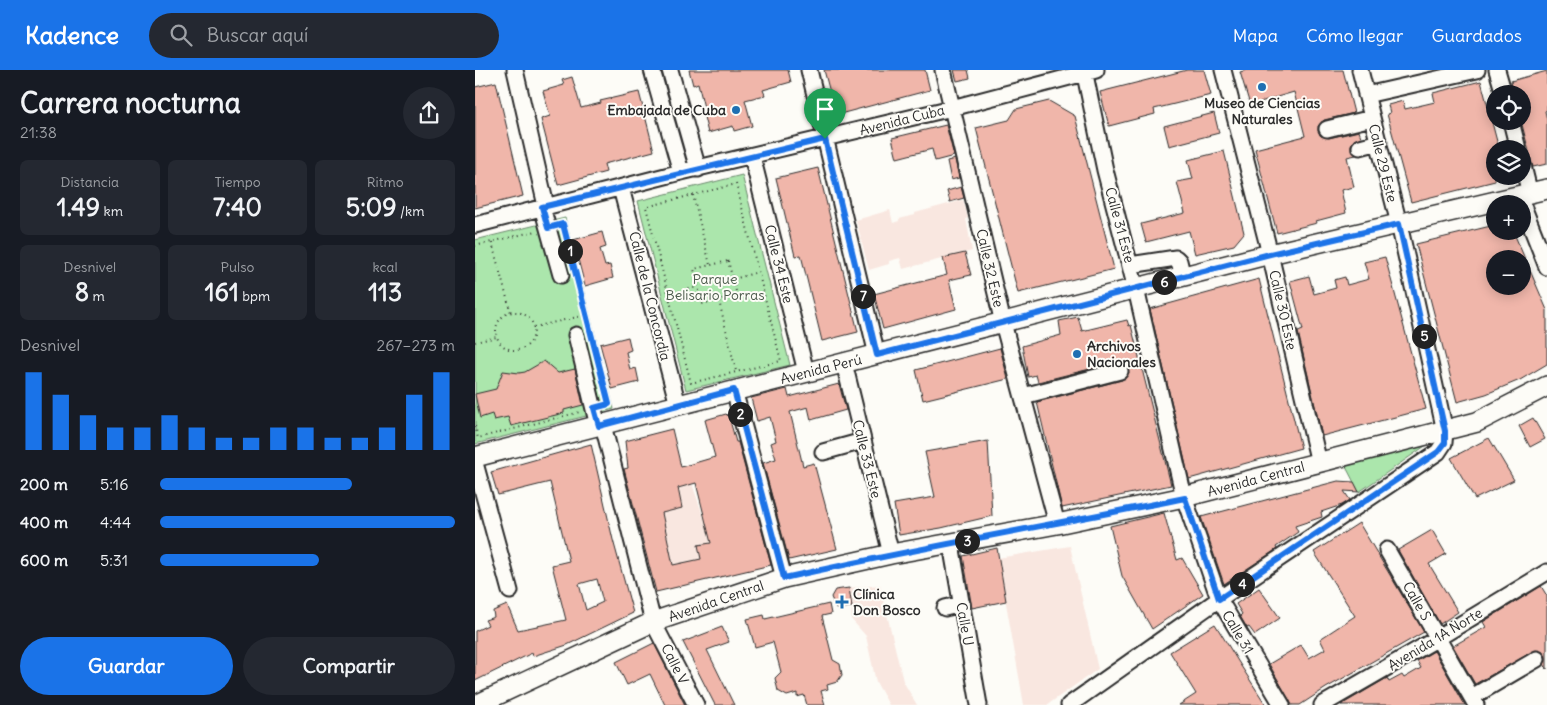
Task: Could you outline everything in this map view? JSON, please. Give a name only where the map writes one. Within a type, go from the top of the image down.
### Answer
[{"type":"main road","name":"Avenida Perú","points":[[475,457],[599,420],[678,405],[1270,254],[1399,224],[1486,206]]},
{"type":"main road","name":"Avenida Central","points":[[476,705],[653,622],[784,578],[891,554],[1057,524],[1185,498],[1477,422],[1547,386]]},
{"type":"street","points":[[515,70],[548,228],[567,273]]},
{"type":"street","points":[[651,70],[681,172]]},
{"type":"street","points":[[670,70],[699,168]]},
{"type":"street","points":[[809,70],[877,355]]},
{"type":"street","name":"Calle 32 Este","points":[[943,70],[1003,323],[1057,524]]},
{"type":"street","name":"Calle 30 Este","points":[[1223,70],[1270,254],[1319,463]]},
{"type":"street","name":"Calle 29 Este","points":[[1360,70],[1399,224],[1445,431]]},
{"type":"street","points":[[1366,95],[1477,70]]},
{"type":"street","points":[[1497,70],[1501,85]]},
{"type":"street","name":"Avenida Cuba","points":[[475,225],[681,172],[952,108],[1088,71]]},
{"type":"street","name":"Calle 31 Este","points":[[1088,71],[1105,170],[1136,289],[1185,498]]},
{"type":"street","points":[[1327,130],[1372,118]]},
{"type":"street","points":[[1360,147],[1379,142]]},
{"type":"street","name":"Calle 34 Este","points":[[752,156],[806,372]]},
{"type":"street","name":"Calle de la Concordia","points":[[621,188],[678,405]]},
{"type":"street","points":[[1531,209],[1547,267]]},
{"type":"street","points":[[1130,265],[1176,258],[1179,261],[1183,277]]},
{"type":"street","points":[[576,335],[653,622]]},
{"type":"street","name":"Calle 33 Este","points":[[844,363],[891,554]]},
{"type":"street","points":[[1023,396],[1120,371]]},
{"type":"street","points":[[734,390],[784,578]]},
{"type":"street","points":[[1069,705],[1219,599],[1438,452],[1445,443],[1445,431]]},
{"type":"street","points":[[823,452],[863,441]]},
{"type":"street","points":[[475,463],[510,591]]},
{"type":"street","name":"Calle 31","points":[[1185,498],[1219,599],[1282,705]]},
{"type":"street","name":"Calle U","points":[[951,544],[979,705]]},
{"type":"street","name":"Calle S","points":[[1387,550],[1474,701]]},
{"type":"street","name":"Avenida 1A Norte","points":[[1322,705],[1546,574]]},
{"type":"street","points":[[945,608],[962,604]]},
{"type":"street","name":"Calle V","points":[[653,622],[696,705]]},
{"type":"street","points":[[1474,701],[1537,659]]},
{"type":"path","points":[[736,184],[781,361],[691,383],[646,207],[693,195],[736,184]]},
{"type":"path","points":[[693,195],[710,265]]},
{"type":"path","points":[[475,246],[563,224],[572,260]]},
{"type":"path","points":[[492,242],[511,313]]},
{"type":"path","points":[[728,261],[733,279],[737,295],[702,304],[693,269],[728,261]]},
{"type":"path","points":[[733,279],[758,272]]},
{"type":"path","points":[[475,426],[478,438],[599,420],[609,404],[586,315],[567,273]]},
{"type":"path","points":[[669,294],[698,287]]},
{"type":"path","points":[[718,300],[736,372]]},
{"type":"path","points":[[511,313],[522,314],[534,327],[534,334],[529,345],[517,350],[505,347],[497,337],[501,320],[511,313]]},
{"type":"path","points":[[534,327],[586,315]]},
{"type":"path","points":[[475,342],[497,337]]},
{"type":"shaded area","points":[[963,200],[968,218],[966,219],[972,251],[903,269],[900,258],[889,261],[889,264],[869,270],[856,220],[890,210],[893,223],[899,221],[899,219],[915,215],[915,213]]},
{"type":"shaded area","points":[[692,484],[704,518],[757,505],[774,564],[656,592],[632,502]]},
{"type":"shaded area","points":[[1070,546],[1098,669],[1047,705],[1024,705],[998,558]]},
{"type":"shaded area","points":[[880,585],[903,681],[917,705],[889,705],[876,682],[866,636],[851,619],[852,607],[849,588]]},
{"type":"green space","name":"Parque Belisario Porras","points":[[742,175],[790,365],[686,390],[638,201]]},
{"type":"green space","points":[[565,218],[614,409],[475,444],[475,240]]},
{"type":"green space","points":[[1428,444],[1359,492],[1344,463]]},
{"type":"building","points":[[689,70],[788,70],[791,82],[763,90],[765,95],[745,100],[752,126],[734,131],[733,126],[708,133],[698,83],[693,85]]},
{"type":"building","points":[[824,70],[925,70],[930,90],[836,115]]},
{"type":"building","points":[[954,70],[968,70],[970,78],[957,81]]},
{"type":"building","points":[[1187,70],[1204,70],[1211,95],[1154,109],[1155,114],[1109,126],[1100,92]]},
{"type":"building","points":[[1247,70],[1343,70],[1354,113],[1324,120],[1318,126],[1318,131],[1321,136],[1329,138],[1359,131],[1361,137],[1354,140],[1351,145],[1351,150],[1356,155],[1347,157],[1354,187],[1341,190],[1346,213],[1316,221],[1317,223],[1277,233],[1255,149],[1305,136],[1294,92],[1250,105],[1240,72]]},
{"type":"building","points":[[1547,71],[1547,110],[1545,111],[1547,120],[1547,164],[1533,167],[1531,140],[1526,140],[1523,130],[1531,130],[1531,85],[1512,85],[1511,81]]},
{"type":"building","points":[[572,77],[581,108],[601,103],[600,101],[639,92],[654,151],[604,164],[606,172],[558,185],[541,119],[550,116],[543,91],[564,85],[562,80]]},
{"type":"building","points":[[1481,81],[1486,100],[1486,130],[1494,130],[1497,140],[1486,140],[1486,183],[1411,202],[1387,114],[1390,113],[1388,105],[1403,101],[1405,109],[1435,102],[1433,93]]},
{"type":"building","points":[[496,82],[523,196],[475,208],[475,87]]},
{"type":"building","points":[[1049,101],[1075,116],[1114,269],[1018,293],[976,128],[1009,120],[1016,109]]},
{"type":"building","points":[[1214,113],[1219,133],[1169,146],[1164,126]]},
{"type":"building","points":[[946,125],[954,156],[935,161],[932,149],[897,158],[892,138]]},
{"type":"building","points":[[1224,151],[1244,233],[1234,245],[1195,254],[1189,231],[1146,242],[1141,224],[1185,213],[1177,182],[1193,179],[1188,160]]},
{"type":"building","points":[[955,159],[959,178],[951,180],[947,161]]},
{"type":"building","points":[[818,168],[858,332],[822,341],[801,255],[795,256],[776,178]]},
{"type":"building","points":[[961,187],[964,198],[950,202],[947,191]]},
{"type":"building","points":[[1486,227],[1486,240],[1517,240],[1521,250],[1486,250],[1486,295],[1531,295],[1531,273],[1547,310],[1547,364],[1520,380],[1486,394],[1457,402],[1416,244]]},
{"type":"building","points":[[602,232],[606,247],[600,249],[605,266],[610,265],[613,278],[585,286],[573,240]]},
{"type":"building","points":[[965,253],[971,275],[949,280],[956,309],[883,329],[874,294],[947,275],[943,258]]},
{"type":"building","points":[[1385,257],[1426,409],[1322,436],[1298,332],[1303,330],[1290,281],[1309,276],[1314,294],[1336,288],[1334,280],[1345,277],[1347,285],[1369,279],[1364,262]]},
{"type":"building","points":[[1259,279],[1301,448],[1189,479],[1150,309]]},
{"type":"building","points":[[1078,317],[1082,331],[1127,320],[1129,326],[1131,325],[1171,485],[1062,508],[1037,402],[1122,380],[1129,373],[1127,365],[1118,362],[1038,382],[1036,375],[1028,377],[1022,346],[1061,335],[1059,321]]},
{"type":"building","points":[[628,337],[631,350],[626,352],[630,370],[636,368],[639,382],[612,389],[600,344]]},
{"type":"building","points":[[1000,348],[1008,379],[923,400],[916,370]]},
{"type":"building","points":[[544,361],[558,373],[575,369],[583,405],[564,410],[564,413],[511,426],[508,417],[494,420],[492,414],[480,418],[475,394],[496,389],[503,371],[525,372]]},
{"type":"building","points":[[839,384],[846,410],[811,420],[808,407],[790,412],[803,466],[814,463],[837,549],[789,560],[763,463],[776,459],[771,443],[776,441],[770,417],[757,421],[751,398],[787,389],[789,397]]},
{"type":"building","points":[[726,414],[729,417],[736,442],[738,442],[771,565],[656,592],[624,469],[628,468],[625,441],[672,429],[681,467],[715,457],[705,420]],"holes":[[[696,483],[711,543],[698,545],[701,559],[673,565],[662,513],[682,508],[678,488]]]},
{"type":"building","points":[[1533,418],[1545,439],[1530,447],[1519,426]]},
{"type":"building","points":[[1489,438],[1514,480],[1475,499],[1451,458]]},
{"type":"building","points":[[988,441],[992,516],[941,528],[899,535],[894,504],[935,497],[925,452]]},
{"type":"building","points":[[591,444],[613,540],[633,613],[567,645],[533,656],[532,653],[475,681],[475,631],[488,625],[485,620],[494,617],[493,611],[507,605],[518,630],[566,620],[552,565],[569,561],[550,482],[498,495],[491,472]],"holes":[[[597,579],[603,602],[586,610],[579,584]]]},
{"type":"building","points":[[1338,481],[1354,482],[1359,492],[1344,491],[1350,500],[1342,505],[1321,512],[1322,517],[1295,526],[1298,532],[1276,547],[1277,549],[1224,584],[1201,517]]},
{"type":"building","points":[[1164,513],[1177,560],[1182,558],[1203,594],[1152,629],[1122,576],[1110,526]]},
{"type":"building","points":[[1359,523],[1424,632],[1300,705],[1292,705],[1269,664],[1301,645],[1309,658],[1325,649],[1320,639],[1355,616],[1314,552]]},
{"type":"building","points":[[1432,530],[1446,554],[1429,564],[1458,612],[1440,624],[1398,550]]},
{"type":"building","points":[[997,548],[1006,601],[972,608],[963,556]]},
{"type":"building","points":[[1541,586],[1547,596],[1547,669],[1544,664],[1545,655],[1536,650],[1475,684],[1453,646],[1486,627],[1483,622]]},
{"type":"building","name":"Clínica Don Bosco","points":[[849,588],[852,607],[836,609],[831,597],[835,590]]},
{"type":"building","points":[[1259,588],[1280,618],[1255,635],[1249,627],[1247,628],[1236,604]]},
{"type":"building","points":[[829,604],[831,614],[822,616],[833,660],[840,664],[842,675],[837,682],[827,685],[828,689],[821,691],[825,705],[807,705],[804,695],[797,697],[797,693],[787,696],[778,691],[775,678],[781,672],[773,642],[755,647],[747,619],[764,615],[765,619]]},
{"type":"building","points":[[1215,624],[1266,705],[1179,705],[1196,694],[1170,652]]},
{"type":"building","points":[[722,627],[729,642],[707,650],[734,705],[715,705],[683,642]]},
{"type":"building","points":[[654,643],[685,705],[665,705],[650,674],[627,685],[616,662]]},
{"type":"building","points":[[1434,651],[1465,705],[1341,705],[1387,678],[1389,682],[1402,675],[1404,678],[1421,668],[1417,661]]},
{"type":"place","name":"Museo de Ciencias Naturales","points":[[1262,87]]},
{"type":"place","name":"Embajada de Cuba","points":[[736,110]]},
{"type":"place","name":"Archivos Nacionales","points":[[1077,354]]},
{"type":"place","name":"Clínica Don Bosco","points":[[842,602]]},
{"type":"route","points":[[825,139],[877,355],[1270,254],[1399,224],[1445,431],[1445,443],[1438,452],[1219,599],[1185,498],[1057,524],[891,554],[784,578],[734,390],[599,426],[594,408],[609,404],[563,224],[548,228],[542,207],[681,172],[825,139]]}]
